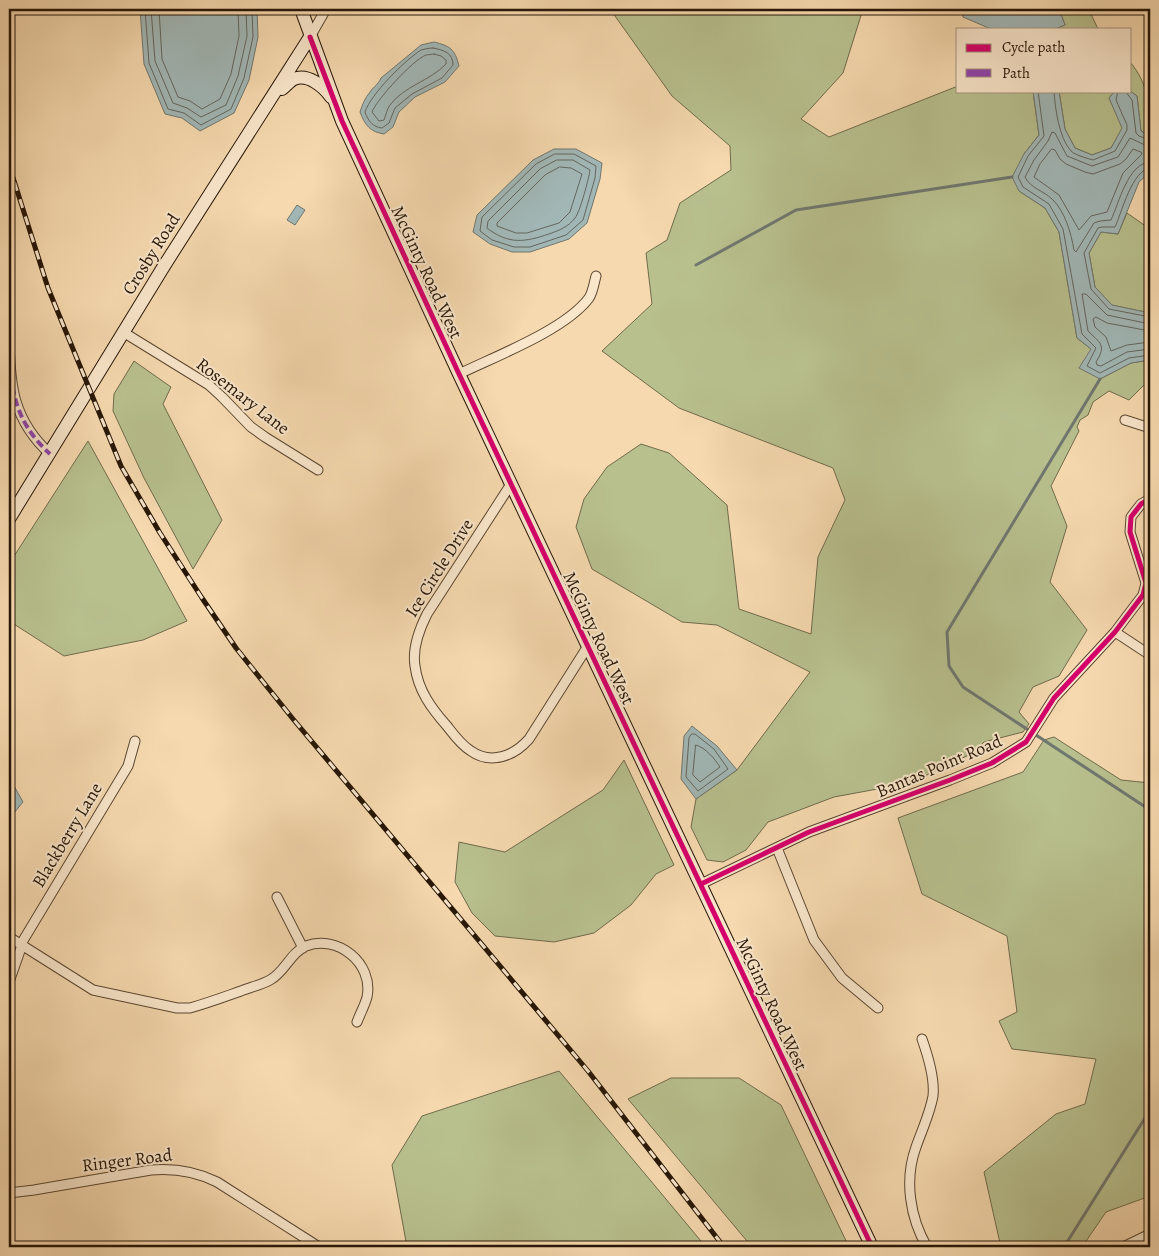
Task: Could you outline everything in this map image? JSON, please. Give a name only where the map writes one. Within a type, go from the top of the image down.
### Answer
[{"type":"main road","name":"McGinty Road West","points":[[301,9],[342,121],[459,374],[872,1247]]},
{"type":"main road","name":"Crosby Road","points":[[9,520],[123,332],[310,37]]},
{"type":"main road","points":[[265,110],[281,90],[296,78],[307,78],[313,81],[334,100]]},
{"type":"street","name":"Crosby Road","points":[[310,37],[326,9]]},
{"type":"street","points":[[459,374],[537,337],[577,312],[591,296],[596,276]]},
{"type":"street","name":"Rosemary Lane","points":[[123,332],[208,385],[251,427],[318,470]]},
{"type":"street","points":[[9,339],[13,391],[18,409],[23,422],[31,434],[50,454]]},
{"type":"street","points":[[1125,420],[1150,428]]},
{"type":"street","name":"Ice Circle Drive","points":[[511,484],[427,614],[419,630],[414,664],[417,680],[424,696],[433,710],[462,744],[472,752],[484,757],[497,758],[509,755],[520,749],[528,739],[588,646]]},
{"type":"street","name":"Bantas Point Road","points":[[700,884],[809,832],[992,763],[1026,742],[1054,698],[1115,632],[1143,595],[1146,583],[1130,532],[1131,517],[1141,504],[1150,499]]},
{"type":"street","points":[[1115,632],[1150,655]]},
{"type":"street","name":"Blackberry Lane","points":[[9,982],[21,944],[128,766],[135,741]]},
{"type":"street","points":[[777,848],[814,940],[842,978],[878,1008]]},
{"type":"street","points":[[277,898],[304,948]]},
{"type":"street","points":[[9,937],[93,990],[177,1008],[190,1008],[271,979],[288,960],[304,948],[320,943],[334,945],[346,950],[356,958],[364,970],[367,996],[357,1022]]},
{"type":"street","points":[[922,1039],[929,1060],[933,1094],[910,1172],[910,1199],[919,1233],[927,1247]]},
{"type":"street","name":"Ringer Road","points":[[9,1193],[151,1170],[168,1168],[185,1170],[217,1182],[319,1247]]},
{"type":"street","points":[[1123,1247],[1150,1234]]},
{"type":"green space","points":[[610,9],[863,9],[843,73],[801,119],[829,137],[956,87],[956,92],[1033,92],[1039,135],[1024,154],[1019,191],[1045,208],[1059,232],[1077,338],[1091,349],[1100,379],[1131,363],[1150,360],[1150,379],[1129,400],[1109,391],[1093,402],[1088,415],[1080,420],[1077,427],[1079,431],[1051,486],[1067,526],[1050,582],[1087,630],[1059,676],[1033,687],[1019,712],[1029,724],[1023,732],[984,742],[975,752],[910,783],[834,797],[768,822],[746,850],[723,862],[707,860],[691,827],[696,799],[737,770],[810,672],[717,625],[682,622],[592,569],[576,527],[584,499],[607,467],[641,444],[669,453],[727,505],[739,609],[811,634],[818,557],[845,500],[833,468],[679,408],[602,351],[652,304],[646,253],[667,240],[680,203],[731,170],[730,146],[672,96]]},
{"type":"green space","points":[[1059,9],[1076,9],[1091,14],[1098,28],[1058,28],[1065,25]]},
{"type":"green space","points":[[1132,65],[1145,88],[1150,116],[1150,136],[1141,131],[1137,96],[1131,92]]},
{"type":"green space","points":[[1059,92],[1114,92],[1109,98],[1123,128],[1111,148],[1092,155],[1075,148],[1065,129]]},
{"type":"green space","points":[[1127,213],[1150,229],[1150,313],[1111,305],[1095,287],[1089,253],[1101,232],[1118,234]]},
{"type":"green space","points":[[134,361],[171,387],[163,404],[222,520],[193,569],[144,478],[113,411],[114,394]]},
{"type":"green space","points":[[88,441],[187,621],[143,640],[64,656],[9,621],[9,564]]},
{"type":"green space","points":[[1054,737],[1121,780],[1150,783],[1150,1196],[1106,1212],[1082,1247],[1032,1247],[1027,1242],[1000,1243],[984,1172],[1056,1114],[1085,1104],[1096,1059],[1012,1049],[999,1021],[1017,1012],[1007,936],[922,894],[898,818],[1023,772],[1044,740]]},
{"type":"green space","points":[[624,760],[674,865],[656,874],[631,905],[594,933],[554,942],[495,936],[472,913],[455,882],[459,842],[505,852],[603,790]]},
{"type":"green space","points":[[559,1071],[706,1247],[407,1247],[392,1165],[422,1116]]},
{"type":"green space","points":[[671,1078],[739,1078],[781,1105],[849,1247],[752,1247],[628,1099]]},
{"type":"water","points":[[140,9],[257,9],[258,37],[249,80],[234,113],[200,131],[182,118],[165,114],[144,64]]},
{"type":"water","points":[[961,9],[1059,9],[1065,25],[1058,28],[989,28],[963,17]]},
{"type":"water","points":[[434,42],[451,49],[456,56],[459,66],[445,82],[415,97],[399,112],[393,127],[384,134],[372,130],[364,121],[360,112],[368,94],[381,78],[421,45]]},
{"type":"water","points":[[1033,92],[1059,92],[1065,129],[1075,148],[1092,155],[1111,148],[1122,128],[1109,98],[1114,92],[1131,92],[1137,96],[1141,131],[1150,136],[1150,172],[1139,182],[1118,234],[1101,232],[1089,253],[1095,287],[1112,305],[1150,313],[1150,360],[1131,363],[1100,379],[1079,368],[1091,349],[1077,338],[1059,232],[1045,208],[1019,191],[1012,177],[1024,154],[1039,135]]},
{"type":"water","points":[[554,149],[576,149],[602,163],[600,179],[587,223],[569,239],[530,252],[512,252],[490,244],[473,232],[477,215],[533,160]]},
{"type":"water","points":[[297,205],[305,210],[295,225],[287,220]]},
{"type":"water","points":[[692,726],[717,746],[737,770],[696,799],[681,779],[684,736]]},
{"type":"water","points":[[9,777],[23,802],[9,819]]},
{"type":"waterway","points":[[696,265],[796,210],[1012,177]]},
{"type":"waterway","points":[[1100,379],[947,632],[949,666],[963,687],[1150,810]]},
{"type":"waterway","points":[[1064,1247],[1150,1110]]},
{"type":"railway","points":[[9,165],[48,288],[121,466],[160,533],[202,598],[236,648],[293,719],[588,1071],[724,1247]]},
{"type":"marked path","points":[[9,339],[11,372],[16,401],[28,428],[50,454]]},
{"type":"cycle path","points":[[310,37],[342,121],[459,374],[872,1247]]},
{"type":"cycle path","points":[[701,884],[809,832],[992,763],[1026,742],[1054,698],[1115,632],[1143,595],[1146,583],[1130,532],[1131,517],[1141,504],[1150,499]]}]
